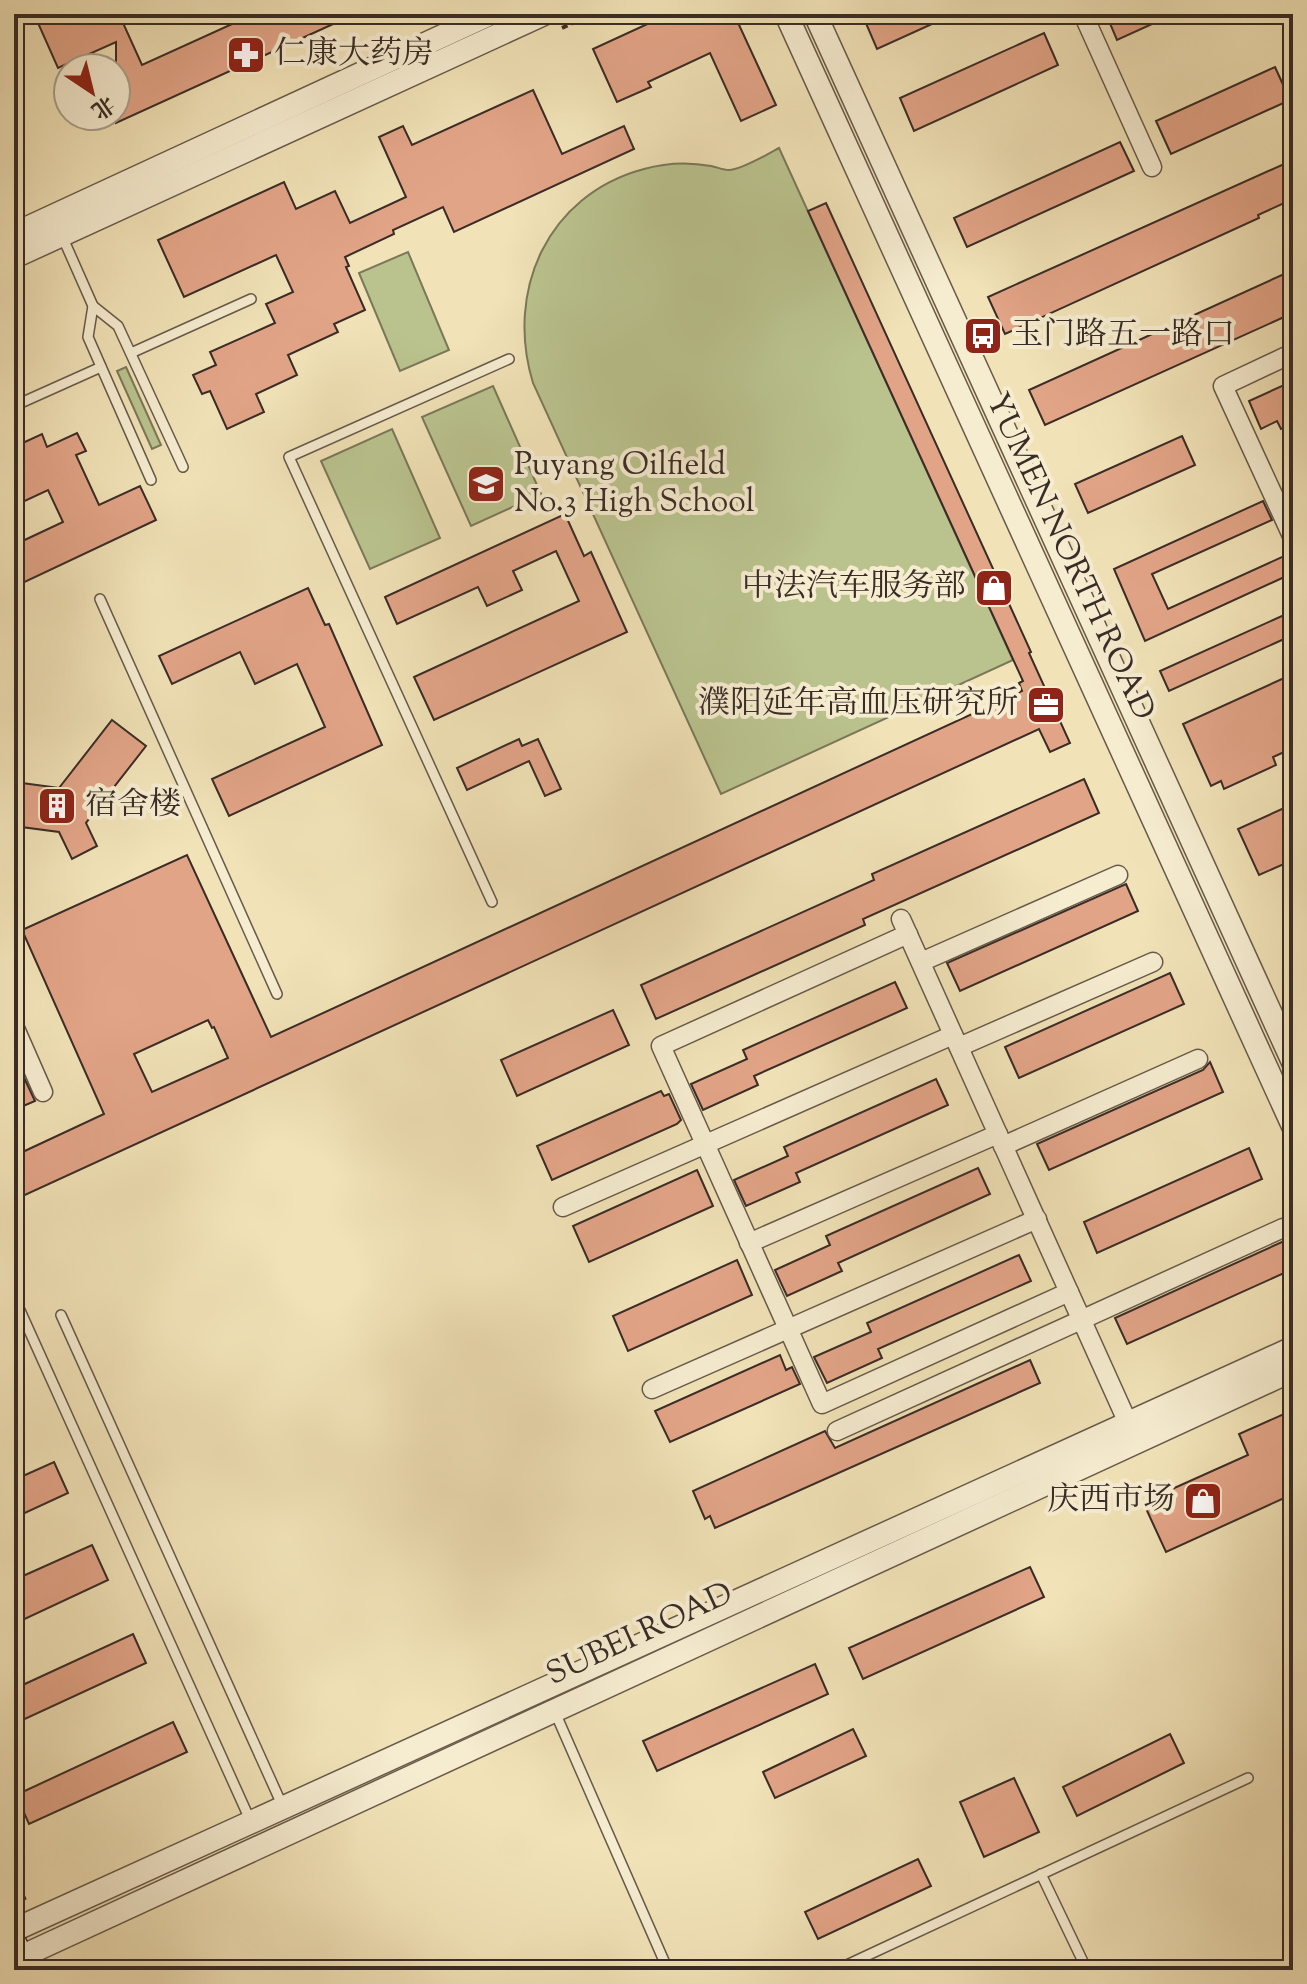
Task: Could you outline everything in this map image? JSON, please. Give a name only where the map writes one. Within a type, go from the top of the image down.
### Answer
[{"type":"street","points":[[14,257],[57,226],[490,14]]},
{"type":"street","points":[[14,234],[57,226],[544,14]]},
{"type":"street","name":"YUMEN NORTH ROAD","points":[[786,14],[1293,1126]]},
{"type":"street","name":"YUMEN NORTH ROAD","points":[[815,14],[1293,1062]]},
{"type":"street","points":[[1083,14],[1152,167]]},
{"type":"street","points":[[1293,353],[1223,386],[1293,538]]},
{"type":"street","points":[[921,962],[1118,875]]},
{"type":"street","points":[[1069,1292],[822,1404],[661,1046],[905,927],[1128,1423]]},
{"type":"street","points":[[563,1207],[705,1145],[1153,962]]},
{"type":"street","points":[[16,1037],[43,1092]]},
{"type":"street","points":[[749,1243],[1198,1059]]},
{"type":"street","points":[[652,1389],[1037,1219]]},
{"type":"street","points":[[837,1431],[1283,1228]]},
{"type":"street","name":"SUBEI ROAD","points":[[14,1930],[1293,1348]]},
{"type":"street","name":"SUBEI ROAD","points":[[19,1957],[1293,1370]]},
{"type":"lane","points":[[57,226],[93,306],[118,326],[183,467]]},
{"type":"lane","points":[[131,353],[251,299]]},
{"type":"lane","points":[[93,306],[88,337],[151,480]]},
{"type":"lane","points":[[492,902],[289,457],[509,359]]},
{"type":"lane","points":[[14,406],[101,367]]},
{"type":"lane","points":[[100,599],[277,994]]},
{"type":"lane","points":[[14,1297],[251,1822]]},
{"type":"lane","points":[[61,1315],[283,1807]]},
{"type":"lane","points":[[554,1710],[668,1970]]},
{"type":"lane","points":[[836,1970],[1248,1778]]},
{"type":"lane","points":[[1041,1874],[1087,1970]]},
{"type":"green space","points":[[779,148],[1013,660],[721,794],[533,383],[526,348],[525,314],[530,282],[542,251],[559,224],[582,200],[610,182],[644,169],[686,164],[734,169]]},
{"type":"green space","points":[[408,252],[449,350],[400,371],[359,273]]},
{"type":"green space","points":[[126,367],[161,445],[152,449],[117,371]]},
{"type":"green space","points":[[493,386],[541,494],[471,526],[422,417]]},
{"type":"green space","points":[[392,429],[440,538],[370,569],[321,461]]},
{"type":"building","points":[[58,14],[119,14],[142,65],[254,14],[355,14],[132,116],[132,52],[116,52],[116,42],[94,52],[52,52],[52,54],[38,23]]},
{"type":"building","points":[[669,14],[734,14],[776,105],[741,121],[710,53],[648,82],[651,87],[617,102],[593,49]]},
{"type":"building","points":[[862,14],[954,14],[877,49]]},
{"type":"building","points":[[1106,14],[1174,14],[1117,40]]},
{"type":"building","points":[[1044,33],[1058,65],[914,131],[900,98]]},
{"type":"building","points":[[1275,67],[1290,100],[1171,154],[1156,121]]},
{"type":"building","points":[[533,90],[562,154],[624,126],[634,149],[454,232],[443,207],[345,257],[349,266],[346,267],[365,310],[334,324],[338,332],[288,355],[297,375],[256,394],[264,412],[227,429],[210,391],[202,394],[193,375],[216,365],[210,352],[275,323],[266,304],[293,292],[276,255],[184,297],[158,240],[284,182],[296,209],[335,191],[350,223],[406,197],[379,137],[403,126],[412,145]]},
{"type":"building","points":[[1120,142],[1134,171],[967,247],[954,218]]},
{"type":"building","points":[[1293,160],[1293,199],[1258,215],[1259,218],[1005,334],[988,297]]},
{"type":"building","points":[[826,203],[1070,743],[1050,752],[1039,729],[14,1200],[14,1156],[104,1114],[22,930],[187,855],[271,1037],[1022,691],[1019,683],[1023,681],[808,211]],"holes":[[[208,1020],[228,1058],[152,1092],[134,1054]]]},
{"type":"building","points":[[1293,270],[1293,313],[1045,425],[1029,390]]},
{"type":"building","points":[[1293,381],[1293,423],[1281,429],[1277,421],[1261,429],[1249,401]]},
{"type":"building","points":[[77,433],[86,451],[76,455],[99,505],[140,486],[156,520],[14,587],[14,545],[63,522],[48,490],[14,506],[14,447],[42,434],[47,447]]},
{"type":"building","points":[[1182,436],[1195,465],[1088,513],[1075,484]]},
{"type":"building","points":[[1263,501],[1272,520],[1152,574],[1168,609],[1293,552],[1293,573],[1145,641],[1114,569]]},
{"type":"building","points":[[565,514],[584,556],[591,552],[627,632],[434,720],[414,677],[579,601],[556,551],[513,571],[522,590],[487,606],[478,587],[397,624],[385,597]]},
{"type":"building","points":[[308,588],[325,625],[329,624],[382,745],[229,816],[212,779],[325,727],[297,664],[255,684],[240,652],[172,684],[159,656]]},
{"type":"building","points":[[1293,611],[1293,635],[1169,691],[1160,671]]},
{"type":"building","points":[[1293,674],[1293,748],[1273,757],[1276,765],[1224,789],[1221,781],[1211,786],[1183,724]]},
{"type":"building","name":"宿舍楼","points":[[112,720],[146,746],[86,823],[97,846],[72,859],[59,832],[14,826],[14,782],[59,788]]},
{"type":"building","points":[[519,739],[522,746],[538,739],[561,789],[545,796],[529,761],[467,790],[457,768]]},
{"type":"building","points":[[1084,779],[1099,813],[863,919],[865,925],[656,1019],[641,985],[874,880],[872,874]]},
{"type":"building","points":[[1293,804],[1293,860],[1259,875],[1238,829]]},
{"type":"building","points":[[1126,884],[1138,911],[960,991],[947,963]]},
{"type":"building","points":[[1170,973],[1184,1004],[1019,1078],[1005,1047]]},
{"type":"building","points":[[895,982],[907,1008],[754,1076],[758,1085],[703,1110],[691,1084],[747,1059],[743,1050]]},
{"type":"building","points":[[613,1010],[629,1045],[517,1096],[501,1060]]},
{"type":"building","points":[[14,1056],[35,1101],[14,1110]]},
{"type":"building","points":[[1210,1062],[1223,1092],[1049,1170],[1037,1144],[1203,1070]]},
{"type":"building","points":[[936,1079],[948,1105],[796,1173],[800,1182],[746,1206],[734,1180],[788,1156],[784,1147]]},
{"type":"building","points":[[661,1091],[664,1096],[669,1094],[681,1120],[677,1124],[552,1180],[537,1146]]},
{"type":"building","points":[[1249,1148],[1262,1179],[1097,1253],[1084,1222]]},
{"type":"building","points":[[978,1168],[990,1194],[838,1263],[842,1271],[787,1296],[775,1270],[830,1245],[826,1236]]},
{"type":"building","points":[[697,1170],[713,1206],[589,1262],[573,1226]]},
{"type":"building","points":[[1293,1237],[1293,1269],[1127,1344],[1115,1318]]},
{"type":"building","points":[[1019,1255],[1031,1281],[878,1349],[882,1358],[827,1383],[814,1357],[871,1332],[867,1323]]},
{"type":"building","points":[[737,1260],[752,1295],[628,1351],[613,1316]]},
{"type":"building","points":[[780,1355],[786,1370],[792,1367],[800,1384],[670,1442],[655,1411]]},
{"type":"building","points":[[1030,1360],[1040,1383],[715,1528],[710,1516],[705,1519],[693,1491],[825,1431],[835,1448]]},
{"type":"building","points":[[1293,1410],[1293,1494],[1166,1552],[1143,1502],[1248,1455],[1239,1434]]},
{"type":"building","points":[[54,1462],[68,1493],[14,1518],[14,1480]]},
{"type":"building","points":[[92,1545],[108,1580],[14,1624],[14,1580]]},
{"type":"building","points":[[1030,1567],[1044,1597],[863,1679],[849,1648]]},
{"type":"building","points":[[133,1634],[146,1663],[14,1724],[14,1689]]},
{"type":"building","points":[[815,1664],[828,1694],[657,1771],[643,1741]]},
{"type":"building","points":[[173,1722],[187,1752],[29,1824],[16,1795]]},
{"type":"building","points":[[853,1729],[866,1756],[775,1798],[763,1772]]},
{"type":"building","points":[[1170,1734],[1184,1763],[1077,1816],[1063,1787]]},
{"type":"building","points":[[1014,1778],[1039,1832],[984,1857],[960,1802]]},
{"type":"building","points":[[918,1859],[931,1886],[818,1939],[805,1912]]},
{"type":"place","name":"仁康大药房","points":[[246,55]]},
{"type":"place","name":"玉门路五一路口","points":[[983,336]]},
{"type":"place","name":"Puyang Oilfield No.3 High School","points":[[486,484]]},
{"type":"place","name":"中法汽车服务部","points":[[994,588]]},
{"type":"place","name":"濮阳延年高血压研究所","points":[[1046,705]]},
{"type":"place","name":"宿舍楼","points":[[57,806]]},
{"type":"place","name":"庆西市场","points":[[1203,1501]]}]
